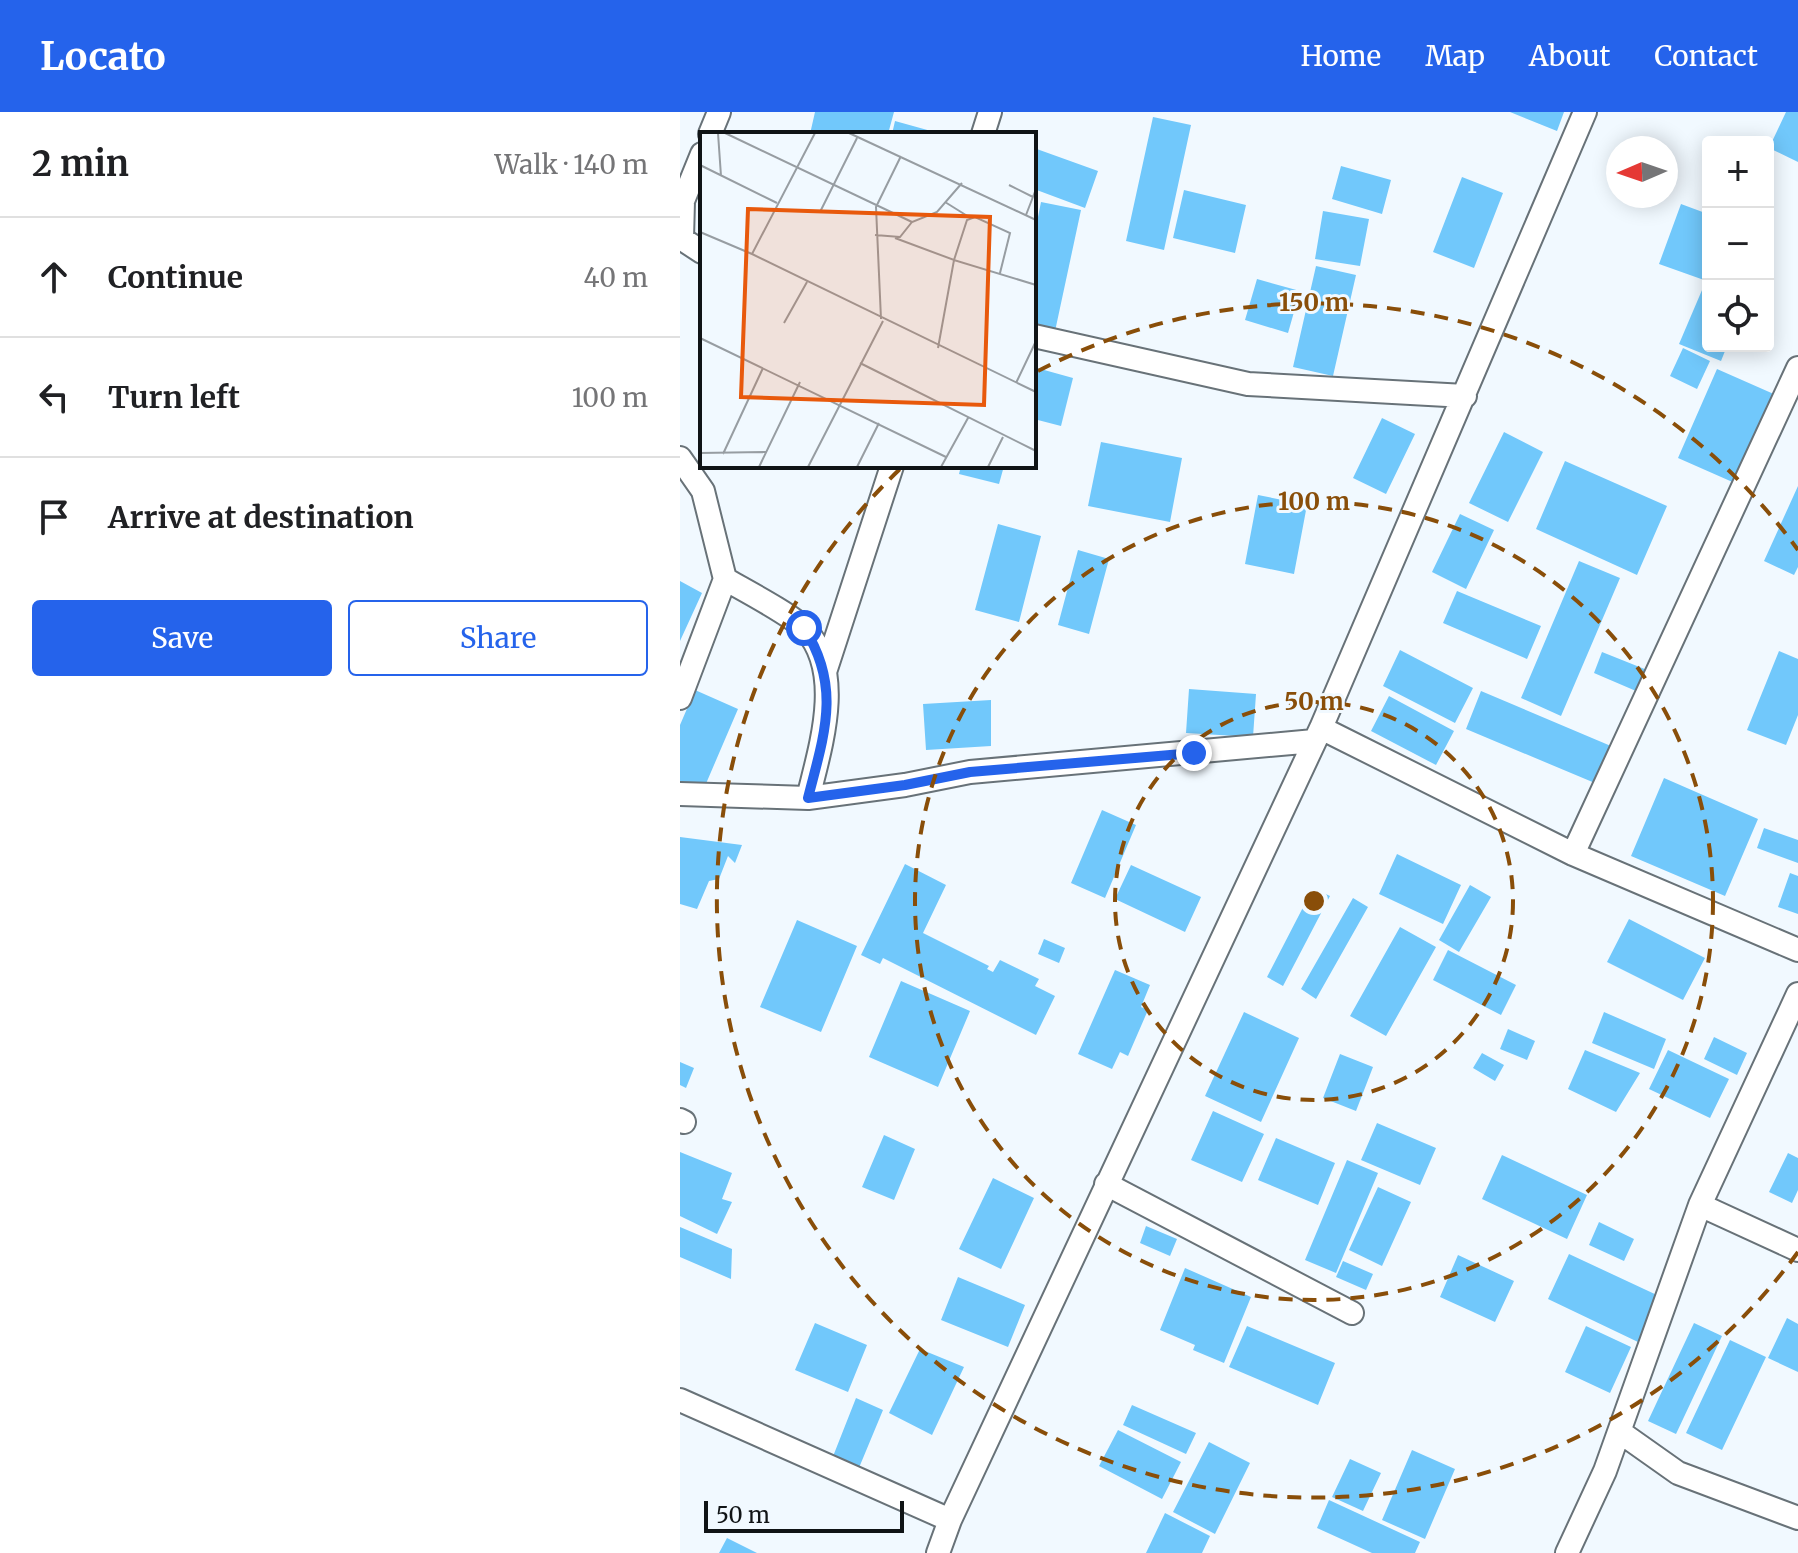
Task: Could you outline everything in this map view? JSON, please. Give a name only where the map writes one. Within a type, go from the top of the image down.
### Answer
[{"type":"street","points":[[711,132],[719,112]]},
{"type":"street","points":[[984,132],[990,112]]},
{"type":"street","points":[[938,1553],[950,1520],[1106,1184],[1318,735],[1585,112]]},
{"type":"street","points":[[700,159],[683,201],[681,241],[700,251]]},
{"type":"street","points":[[1036,336],[1248,384],[1465,396]]},
{"type":"street","points":[[1573,854],[1798,368]]},
{"type":"street","points":[[680,458],[703,491],[725,579],[680,698]]},
{"type":"street","points":[[825,672],[891,468]]},
{"type":"street","points":[[725,579],[804,628],[816,646],[825,672],[826,728],[808,798]]},
{"type":"street","points":[[680,794],[808,798],[905,785],[970,772],[1318,735],[1573,854],[1798,950]]},
{"type":"street","points":[[1567,1553],[1620,1432],[1700,1205],[1798,994]]},
{"type":"street","points":[[1106,1184],[1352,1313]]},
{"type":"street","points":[[1700,1205],[1798,1250]]},
{"type":"street","points":[[680,1400],[950,1520]]},
{"type":"street","points":[[1620,1432],[1678,1473],[1798,1518]]},
{"type":"building","points":[[815,112],[894,112],[889,132],[810,132]]},
{"type":"building","points":[[1510,112],[1564,112],[1557,131]]},
{"type":"building","points":[[1786,112],[1798,112],[1798,162],[1774,150],[1774,137]]},
{"type":"building","points":[[1153,117],[1191,125],[1164,250],[1126,241]]},
{"type":"building","points":[[895,121],[931,131],[931,132],[892,132]]},
{"type":"building","points":[[1036,149],[1098,171],[1085,208],[1036,190]]},
{"type":"building","points":[[1341,166],[1391,180],[1382,214],[1332,199]]},
{"type":"building","points":[[1462,177],[1503,193],[1474,268],[1433,252]]},
{"type":"building","points":[[1184,190],[1246,205],[1235,253],[1173,238]]},
{"type":"building","points":[[1041,202],[1081,210],[1054,336],[1036,332],[1036,227]]},
{"type":"building","points":[[1681,204],[1702,212],[1702,279],[1659,264]]},
{"type":"building","points":[[1323,211],[1369,219],[1360,266],[1315,259]]},
{"type":"building","points":[[1316,266],[1356,275],[1333,376],[1293,367]]},
{"type":"building","points":[[1257,279],[1300,291],[1288,333],[1245,320]]},
{"type":"building","points":[[1702,290],[1702,352],[1725,352],[1721,361],[1679,344]]},
{"type":"building","points":[[1683,348],[1710,361],[1697,389],[1670,376]]},
{"type":"building","points":[[1037,368],[1073,378],[1061,426],[1036,420]]},
{"type":"building","points":[[1717,369],[1776,395],[1737,484],[1678,458]]},
{"type":"building","points":[[1382,418],[1415,434],[1386,494],[1353,478]]},
{"type":"building","points":[[1504,432],[1543,452],[1508,522],[1469,503]]},
{"type":"building","points":[[1101,442],[1182,458],[1170,522],[1088,506]]},
{"type":"building","points":[[1565,461],[1667,506],[1637,575],[1536,529]]},
{"type":"building","points":[[960,468],[1003,468],[999,484],[959,474]]},
{"type":"building","points":[[1798,486],[1798,567],[1794,575],[1764,561]]},
{"type":"building","points":[[1258,495],[1307,505],[1294,574],[1245,564]]},
{"type":"building","points":[[1460,514],[1494,530],[1466,589],[1432,572]]},
{"type":"building","points":[[998,524],[1041,536],[1019,622],[975,610]]},
{"type":"building","points":[[1078,550],[1109,559],[1089,634],[1058,625]]},
{"type":"building","points":[[1579,561],[1620,578],[1561,716],[1521,698]]},
{"type":"building","points":[[680,581],[702,593],[680,641]]},
{"type":"building","points":[[1457,591],[1541,626],[1527,659],[1443,623]]},
{"type":"building","points":[[1400,650],[1473,688],[1455,723],[1383,686]]},
{"type":"building","points":[[1779,651],[1798,659],[1798,715],[1786,745],[1747,730]]},
{"type":"building","points":[[1602,652],[1652,672],[1643,694],[1594,673]]},
{"type":"building","points":[[1189,689],[1256,694],[1253,737],[1186,733]]},
{"type":"building","points":[[695,690],[738,709],[702,793],[680,784],[680,725]]},
{"type":"building","points":[[1481,691],[1618,749],[1602,786],[1466,729]]},
{"type":"building","points":[[1389,696],[1454,731],[1436,765],[1371,731]]},
{"type":"building","points":[[991,700],[991,746],[926,750],[923,704]]},
{"type":"building","points":[[1664,778],[1758,819],[1725,896],[1631,856]]},
{"type":"building","points":[[1102,810],[1136,825],[1105,898],[1071,883]]},
{"type":"building","points":[[1764,828],[1798,840],[1798,863],[1757,848]]},
{"type":"building","points":[[680,837],[742,845],[735,863],[728,856],[719,879],[709,881],[697,909],[680,904]]},
{"type":"building","points":[[1397,854],[1461,885],[1443,924],[1379,894]]},
{"type":"building","points":[[905,864],[946,885],[923,933],[989,966],[987,969],[993,972],[1000,960],[1039,979],[1035,986],[1055,996],[1036,1035],[883,958],[880,964],[861,955]]},
{"type":"building","points":[[1131,865],[1201,897],[1185,932],[1115,899]]},
{"type":"building","points":[[1790,873],[1798,876],[1798,914],[1778,907]]},
{"type":"building","points":[[1470,885],[1491,897],[1459,952],[1439,940]]},
{"type":"building","points":[[1313,888],[1330,896],[1283,986],[1267,977]]},
{"type":"building","points":[[1353,898],[1368,907],[1316,999],[1301,989]]},
{"type":"building","points":[[1629,919],[1705,958],[1683,1000],[1607,962]]},
{"type":"building","points":[[797,920],[857,946],[821,1032],[760,1007]]},
{"type":"building","points":[[1400,927],[1436,947],[1386,1036],[1350,1016]]},
{"type":"building","points":[[1044,939],[1065,948],[1059,963],[1038,954]]},
{"type":"building","points":[[1448,950],[1516,985],[1501,1015],[1433,980]]},
{"type":"building","points":[[1115,970],[1150,985],[1141,1007],[1148,1010],[1128,1056],[1120,1052],[1112,1069],[1078,1054]]},
{"type":"building","points":[[901,981],[970,1011],[938,1087],[869,1057]]},
{"type":"building","points":[[1244,1012],[1299,1038],[1261,1122],[1205,1096]]},
{"type":"building","points":[[1604,1012],[1666,1039],[1654,1069],[1592,1043]]},
{"type":"building","points":[[1508,1029],[1535,1041],[1527,1060],[1500,1049]]},
{"type":"building","points":[[1714,1037],[1747,1053],[1737,1075],[1704,1059]]},
{"type":"building","points":[[1585,1050],[1640,1073],[1616,1112],[1568,1089]]},
{"type":"building","points":[[1668,1050],[1729,1079],[1710,1118],[1649,1089]]},
{"type":"building","points":[[1482,1053],[1504,1065],[1495,1081],[1473,1068]]},
{"type":"building","points":[[1340,1054],[1373,1067],[1356,1111],[1323,1098]]},
{"type":"building","points":[[680,1062],[694,1068],[686,1088],[680,1085]]},
{"type":"building","points":[[1213,1111],[1264,1134],[1242,1182],[1191,1160]]},
{"type":"building","points":[[1377,1123],[1436,1148],[1420,1185],[1361,1160]]},
{"type":"building","points":[[884,1135],[915,1149],[894,1200],[862,1187]]},
{"type":"building","points":[[1276,1138],[1335,1163],[1318,1205],[1258,1180]]},
{"type":"building","points":[[680,1152],[732,1173],[722,1199],[732,1202],[717,1234],[680,1216]]},
{"type":"building","points":[[1788,1153],[1798,1158],[1798,1190],[1792,1203],[1769,1192]]},
{"type":"building","points":[[1502,1155],[1587,1195],[1567,1239],[1482,1199]]},
{"type":"building","points":[[1347,1160],[1378,1173],[1336,1273],[1305,1260]]},
{"type":"building","points":[[993,1178],[1034,1198],[1001,1269],[959,1249]]},
{"type":"building","points":[[1378,1187],[1411,1202],[1382,1266],[1349,1250]]},
{"type":"building","points":[[1599,1222],[1634,1239],[1624,1261],[1589,1245]]},
{"type":"building","points":[[1146,1226],[1177,1239],[1170,1256],[1140,1243]]},
{"type":"building","points":[[680,1227],[732,1249],[731,1279],[680,1257]]},
{"type":"building","points":[[1569,1254],[1659,1296],[1638,1342],[1548,1299]]},
{"type":"building","points":[[1458,1255],[1514,1281],[1495,1322],[1440,1297]]},
{"type":"building","points":[[1343,1261],[1373,1274],[1366,1290],[1336,1277]]},
{"type":"building","points":[[1185,1268],[1251,1297],[1224,1363],[1193,1350],[1195,1345],[1160,1330]]},
{"type":"building","points":[[958,1277],[1025,1305],[1008,1347],[941,1320]]},
{"type":"building","points":[[1787,1318],[1798,1324],[1798,1372],[1768,1358]]},
{"type":"building","points":[[815,1323],[867,1345],[848,1392],[795,1370]]},
{"type":"building","points":[[1694,1323],[1722,1336],[1676,1434],[1648,1421]]},
{"type":"building","points":[[1247,1326],[1335,1363],[1318,1405],[1229,1367]]},
{"type":"building","points":[[1586,1326],[1631,1347],[1610,1393],[1565,1372]]},
{"type":"building","points":[[1730,1340],[1766,1357],[1722,1450],[1686,1433]]},
{"type":"building","points":[[920,1349],[964,1367],[932,1435],[889,1413]]},
{"type":"building","points":[[856,1398],[883,1410],[856,1475],[830,1464]]},
{"type":"building","points":[[1132,1405],[1196,1433],[1186,1454],[1123,1425]]},
{"type":"building","points":[[1118,1430],[1181,1462],[1162,1499],[1099,1466]]},
{"type":"building","points":[[1209,1442],[1250,1463],[1215,1534],[1173,1512]]},
{"type":"building","points":[[1412,1450],[1455,1469],[1425,1539],[1382,1520]]},
{"type":"building","points":[[1350,1459],[1381,1473],[1363,1511],[1332,1497]]},
{"type":"building","points":[[1329,1500],[1420,1542],[1415,1553],[1372,1553],[1317,1528]]},
{"type":"building","points":[[1165,1513],[1210,1536],[1202,1553],[1146,1553]]},
{"type":"building","points":[[727,1538],[757,1553],[719,1553]]},
{"type":"route","points":[[804,628],[816,646],[825,672],[826,728],[808,798],[905,785],[970,772],[1194,753]]}]
